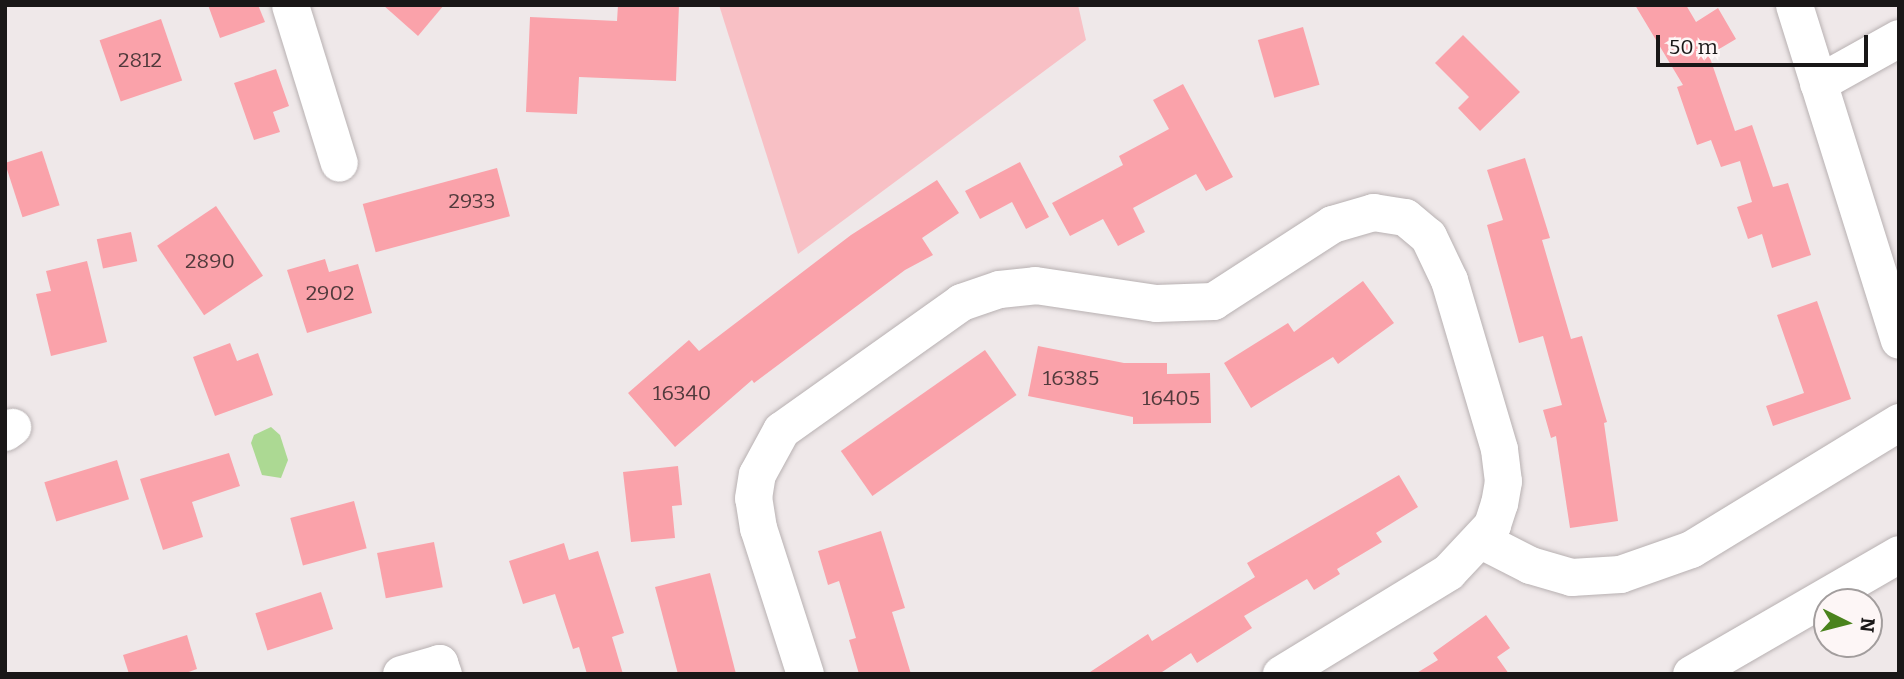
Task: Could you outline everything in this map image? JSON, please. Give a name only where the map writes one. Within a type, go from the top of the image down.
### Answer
[{"type":"street","points":[[290,5],[339,163]]},
{"type":"street","points":[[1794,5],[1899,340]]},
{"type":"street","points":[[1818,83],[1899,38]]},
{"type":"street","points":[[805,674],[758,528],[753,498],[757,474],[780,430],[961,302],[999,289],[1035,285],[1156,303],[1213,301],[1332,224],[1373,212],[1405,217],[1428,236],[1449,280],[1499,449],[1503,481],[1492,525],[1481,540],[1448,572],[1281,674]]},
{"type":"street","points":[[1481,540],[1530,565],[1571,577],[1620,575],[1691,549],[1899,422]]},
{"type":"street","points":[[1691,674],[1899,554]]},
{"type":"street","points":[[401,674],[439,663],[443,674]]},
{"type":"shaded area","points":[[719,5],[1078,5],[1086,40],[798,254]]},
{"type":"shaded area","points":[[271,427],[280,435],[288,460],[281,478],[262,475],[251,443],[254,435]]},
{"type":"building","points":[[208,5],[258,5],[265,22],[220,38]]},
{"type":"building","points":[[383,5],[444,5],[418,36]]},
{"type":"building","points":[[618,5],[679,5],[676,81],[579,77],[577,114],[526,112],[530,17],[617,21]]},
{"type":"building","points":[[1635,5],[1686,5],[1696,22],[1718,8],[1736,39],[1709,55],[1735,131],[1752,125],[1773,187],[1788,183],[1811,255],[1772,268],[1762,234],[1748,239],[1737,207],[1752,202],[1740,161],[1721,167],[1711,140],[1697,145],[1677,87],[1683,85]]},
{"type":"building","points":[[161,19],[182,80],[121,102],[100,40]]},
{"type":"building","points":[[1303,27],[1320,85],[1274,98],[1258,40]]},
{"type":"building","points":[[1463,35],[1520,92],[1480,131],[1458,108],[1469,97],[1435,63]]},
{"type":"building","points":[[276,69],[289,106],[273,112],[280,132],[254,140],[234,83]]},
{"type":"building","points":[[1183,84],[1233,177],[1206,191],[1196,174],[1133,208],[1145,232],[1118,246],[1103,219],[1070,236],[1052,203],[1123,165],[1119,156],[1169,129],[1153,100]]},
{"type":"building","points":[[42,151],[60,205],[23,217],[5,163]]},
{"type":"building","points":[[1525,158],[1550,238],[1542,240],[1571,339],[1582,336],[1607,422],[1604,423],[1618,521],[1570,528],[1556,436],[1551,438],[1543,410],[1562,405],[1543,336],[1519,343],[1487,225],[1503,220],[1487,170]]},
{"type":"building","points":[[1020,162],[1049,217],[1026,229],[1012,202],[980,219],[965,191]]},
{"type":"building","points":[[497,168],[510,216],[376,252],[363,204]]},
{"type":"building","points":[[937,180],[959,213],[922,238],[933,255],[905,270],[754,383],[752,380],[675,447],[628,393],[689,340],[699,351],[851,235]]},
{"type":"building","points":[[216,206],[263,276],[204,315],[157,246]]},
{"type":"building","points":[[131,232],[137,261],[103,269],[97,239]]},
{"type":"building","points":[[325,259],[329,272],[358,264],[372,313],[307,333],[287,270]]},
{"type":"building","points":[[87,261],[107,342],[51,356],[36,294],[51,291],[46,271]]},
{"type":"building","points":[[1363,281],[1394,323],[1338,364],[1333,357],[1251,408],[1224,363],[1288,323],[1294,332]]},
{"type":"building","points":[[1817,301],[1851,399],[1773,426],[1766,406],[1804,393],[1777,315]]},
{"type":"building","points":[[230,343],[237,361],[258,353],[273,395],[215,416],[193,357]]},
{"type":"building","points":[[1038,346],[1124,363],[1167,363],[1167,374],[1210,373],[1211,423],[1133,424],[1133,417],[1028,396]]},
{"type":"building","points":[[985,350],[1017,395],[872,496],[841,451]]},
{"type":"building","points":[[229,453],[240,486],[192,502],[203,537],[163,550],[140,479]]},
{"type":"building","points":[[117,460],[129,499],[56,521],[44,482]]},
{"type":"building","points":[[678,466],[682,505],[672,506],[675,538],[631,542],[623,472]]},
{"type":"building","points":[[1399,475],[1418,507],[1376,533],[1382,542],[1337,569],[1340,574],[1314,590],[1307,579],[1244,616],[1252,628],[1197,663],[1191,653],[1159,674],[1087,674],[1148,634],[1152,641],[1255,577],[1247,563]]},
{"type":"building","points":[[354,501],[367,548],[303,565],[290,518]]},
{"type":"building","points":[[881,531],[905,608],[892,612],[911,674],[859,674],[849,640],[856,638],[839,581],[828,585],[818,551]]},
{"type":"building","points":[[434,542],[443,587],[386,598],[377,553]]},
{"type":"building","points":[[564,543],[569,560],[598,551],[624,633],[612,637],[623,674],[587,674],[579,647],[573,649],[555,594],[523,604],[509,561]]},
{"type":"building","points":[[710,573],[736,674],[678,674],[655,587]]},
{"type":"building","points":[[321,592],[333,629],[267,650],[255,613]]},
{"type":"building","points":[[1486,615],[1510,648],[1497,657],[1509,674],[1415,674],[1438,660],[1433,653]]},
{"type":"building","points":[[187,635],[197,669],[183,674],[129,674],[123,655]]}]
